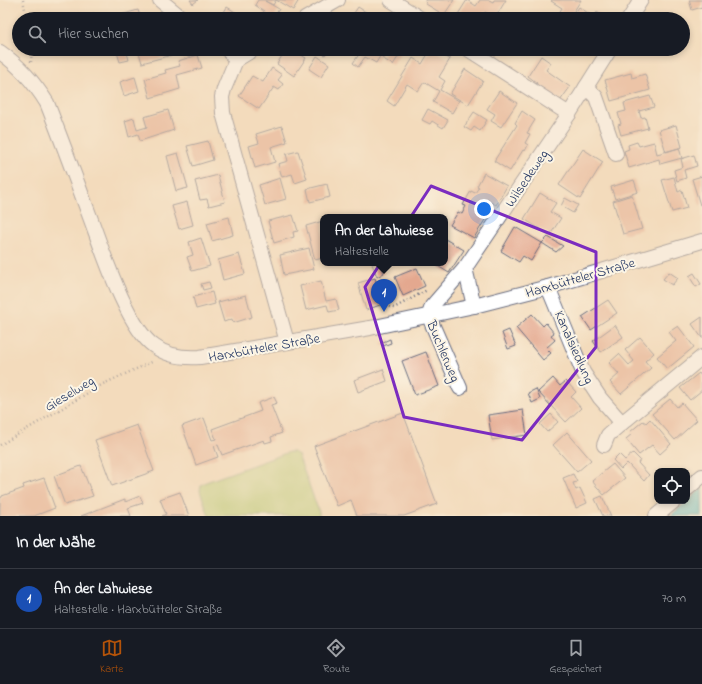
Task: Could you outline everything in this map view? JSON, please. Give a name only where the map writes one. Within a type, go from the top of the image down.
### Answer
[{"type":"street","points":[[160,0],[175,12]]},
{"type":"street","points":[[317,12],[338,0]]},
{"type":"street","points":[[391,0],[410,12]]},
{"type":"street","points":[[633,12],[641,0]]},
{"type":"street","name":"Harxbütteler Straße","points":[[0,52],[25,73],[38,88],[47,103],[112,274],[136,326],[154,347],[183,358],[200,358],[384,325],[474,306],[548,287],[702,241]]},
{"type":"street","points":[[231,56],[222,97],[224,113],[287,342]]},
{"type":"street","points":[[479,56],[569,114]]},
{"type":"street","name":"Wilsedeweg","points":[[429,315],[432,306],[465,268],[569,114],[606,56]]},
{"type":"street","points":[[586,87],[596,97],[616,154]]},
{"type":"street","points":[[465,268],[474,306]]},
{"type":"street","name":"Kanalsiedlung","points":[[548,287],[583,372],[600,398],[622,423]]},
{"type":"street","name":"Buchlerweg","points":[[429,315],[460,388]]},
{"type":"street","points":[[604,445],[608,435],[702,357]]},
{"type":"street","points":[[690,486],[702,476]]},
{"type":"street","points":[[656,516],[670,504]]},
{"type":"path","points":[[23,0],[26,12]]},
{"type":"path","name":"Gieselweg","points":[[0,446],[103,384],[150,363]]},
{"type":"highlighted area","points":[[431,186],[596,252],[596,347],[522,440],[404,417],[365,287]]},
{"type":"green space","points":[[289,452],[294,452],[298,455],[319,512],[319,516],[209,516],[200,491],[201,485]]},
{"type":"water","points":[[702,488],[702,516],[670,516],[684,504],[690,504],[690,498]]},
{"type":"building","points":[[190,0],[198,0],[193,4]]},
{"type":"building","points":[[258,0],[276,0],[273,5],[265,1],[279,9],[277,12],[264,12],[255,5]]},
{"type":"building","points":[[276,0],[299,0],[293,10]]},
{"type":"building","points":[[425,0],[454,0],[446,12],[439,12],[426,4]]},
{"type":"building","points":[[467,0],[476,6],[480,0],[489,0],[493,2],[494,0],[506,0],[499,12],[459,12]]},
{"type":"building","points":[[581,0],[573,12],[560,12],[562,8],[551,1]]},
{"type":"building","points":[[689,0],[702,0],[702,7],[692,10]]},
{"type":"building","points":[[227,7],[235,12],[224,12]]},
{"type":"building","points":[[358,7],[366,12],[355,12]]},
{"type":"building","points":[[579,7],[586,12],[576,12]]},
{"type":"building","points":[[118,56],[128,56],[129,60],[120,62]]},
{"type":"building","points":[[140,56],[168,56],[142,63]]},
{"type":"building","points":[[198,56],[202,68],[177,75],[180,89],[150,98],[145,79],[166,73],[165,70],[180,66],[178,61]]},
{"type":"building","points":[[282,56],[303,56],[306,58],[294,76],[277,64]]},
{"type":"building","points":[[317,56],[329,64],[321,77],[309,69]]},
{"type":"building","points":[[358,56],[380,56],[376,63],[365,57],[358,67],[353,63]]},
{"type":"building","points":[[383,56],[399,56],[393,65],[382,58]]},
{"type":"building","points":[[427,56],[444,56],[450,59],[439,77],[445,81],[440,90],[459,101],[452,113],[433,102],[439,91],[424,82],[418,91],[407,84],[394,106],[387,101],[413,58],[422,64]]},
{"type":"building","points":[[541,56],[551,63],[546,70],[570,87],[560,101],[536,85],[537,83],[528,76]]},
{"type":"building","points":[[272,68],[282,75],[278,80],[283,84],[279,90],[274,87],[259,109],[239,96],[252,76],[263,82]]},
{"type":"building","points":[[465,69],[483,81],[468,105],[450,94]]},
{"type":"building","points":[[631,73],[632,78],[645,74],[650,90],[611,101],[605,80]]},
{"type":"building","points":[[135,77],[139,91],[124,96],[120,82]]},
{"type":"building","points":[[499,91],[517,103],[501,127],[491,121],[495,114],[487,109]]},
{"type":"building","points":[[650,96],[654,107],[639,111],[641,118],[645,117],[648,128],[621,135],[618,125],[621,124],[618,113],[626,111],[624,103]]},
{"type":"building","points":[[428,109],[448,120],[443,128],[432,121],[430,124],[422,120]]},
{"type":"building","points":[[168,110],[174,130],[140,141],[138,134],[129,137],[125,121],[134,118],[137,130],[147,127],[144,117]]},
{"type":"building","points":[[522,111],[535,120],[527,133],[530,134],[525,143],[528,145],[525,151],[523,150],[510,171],[494,161],[517,125],[515,123]]},
{"type":"building","points":[[474,112],[487,120],[480,131],[474,127],[471,131],[464,127]]},
{"type":"building","points":[[676,125],[682,147],[666,152],[659,130]]},
{"type":"building","points":[[282,126],[287,142],[271,147],[275,162],[255,168],[249,146],[259,143],[256,134]]},
{"type":"building","points":[[208,141],[213,160],[193,166],[187,146]]},
{"type":"building","points":[[637,142],[639,146],[654,142],[657,154],[679,148],[682,158],[660,164],[659,159],[629,168],[624,151],[629,149],[628,145]]},
{"type":"building","points":[[583,149],[603,162],[580,199],[559,185]]},
{"type":"building","points":[[298,151],[307,179],[295,183],[292,174],[282,177],[278,164],[288,161],[286,154]]},
{"type":"building","points":[[178,153],[188,188],[176,191],[167,156]]},
{"type":"building","points":[[694,155],[697,166],[684,170],[686,178],[677,181],[674,170],[683,167],[681,159]]},
{"type":"building","points":[[484,173],[507,186],[496,205],[487,200],[479,214],[486,218],[474,238],[450,225],[458,212],[462,214],[466,206],[463,205],[471,191],[475,193],[479,187],[477,186]]},
{"type":"building","points":[[218,175],[225,202],[209,206],[207,199],[200,200],[195,181]]},
{"type":"building","points":[[702,176],[702,205],[700,205],[692,179]]},
{"type":"building","points":[[674,177],[678,192],[682,190],[687,208],[672,212],[662,180]]},
{"type":"building","points":[[280,178],[286,199],[265,205],[259,185]]},
{"type":"building","points":[[634,180],[638,192],[615,199],[611,187]]},
{"type":"building","points":[[327,184],[330,197],[310,202],[307,189]]},
{"type":"building","points":[[540,193],[556,203],[550,212],[561,218],[550,235],[524,219]]},
{"type":"building","points":[[632,195],[642,229],[623,234],[613,201]]},
{"type":"building","points":[[565,198],[578,205],[573,213],[561,206]]},
{"type":"building","points":[[187,202],[193,225],[179,229],[172,206]]},
{"type":"building","points":[[293,215],[298,231],[293,232],[294,237],[274,243],[268,221]]},
{"type":"building","points":[[229,217],[233,235],[212,241],[207,223]]},
{"type":"building","points":[[320,222],[320,259],[315,260],[306,226]]},
{"type":"building","points":[[515,227],[542,243],[531,261],[523,256],[519,262],[501,251]]},
{"type":"building","points":[[548,237],[563,246],[556,252],[542,243]]},
{"type":"building","points":[[201,238],[210,266],[192,271],[187,257],[193,255],[189,242]]},
{"type":"building","points":[[448,241],[464,250],[449,273],[438,266],[448,266]]},
{"type":"building","points":[[309,248],[314,269],[284,275],[280,255]]},
{"type":"building","points":[[239,254],[245,274],[223,280],[218,260]]},
{"type":"building","points":[[373,266],[381,266],[384,273],[377,277]]},
{"type":"building","points":[[417,268],[425,286],[403,296],[395,277]]},
{"type":"building","points":[[669,272],[678,278],[672,285],[663,279]]},
{"type":"building","points":[[694,273],[701,284],[696,287],[689,276]]},
{"type":"building","points":[[375,278],[383,304],[366,310],[358,283]]},
{"type":"building","points":[[321,281],[326,301],[336,299],[339,310],[329,312],[327,305],[306,310],[300,286]]},
{"type":"building","points":[[209,282],[211,288],[203,290],[201,284]]},
{"type":"building","points":[[212,292],[215,304],[196,309],[193,297]]},
{"type":"building","points":[[246,295],[252,317],[233,323],[232,319],[224,322],[218,302]]},
{"type":"building","points":[[608,300],[617,313],[591,330],[582,317]]},
{"type":"building","points":[[532,314],[543,326],[546,323],[554,333],[551,335],[555,340],[546,348],[551,353],[543,360],[516,328]]},
{"type":"building","points":[[702,317],[702,338],[692,324]]},
{"type":"building","points":[[615,325],[623,337],[601,352],[593,341]]},
{"type":"building","points":[[678,326],[694,347],[667,369],[657,357],[676,341],[669,332]]},
{"type":"building","points":[[509,330],[516,346],[508,349],[502,333]]},
{"type":"building","points":[[640,337],[654,353],[645,361],[651,368],[621,394],[610,382],[619,374],[609,363],[619,354],[629,365],[634,361],[625,350]]},
{"type":"building","points":[[390,339],[391,343],[383,346],[381,343]]},
{"type":"building","points":[[426,352],[439,386],[415,395],[402,361]]},
{"type":"building","points":[[383,369],[387,381],[358,392],[354,380]]},
{"type":"building","points":[[699,373],[702,377],[702,390],[690,400],[680,388]]},
{"type":"building","points":[[553,378],[560,386],[566,381],[576,392],[571,397],[581,408],[566,422],[538,392]]},
{"type":"building","points":[[536,389],[540,399],[532,403],[528,393]]},
{"type":"building","points":[[274,397],[277,403],[271,405],[282,433],[271,437],[272,441],[265,443],[264,440],[222,455],[218,445],[214,446],[218,457],[196,465],[182,426],[204,418],[212,440],[216,439],[212,429],[261,411],[258,403]]},
{"type":"building","points":[[670,399],[677,407],[682,403],[697,420],[675,440],[652,414]]},
{"type":"building","points":[[523,410],[527,435],[492,440],[488,415]]},
{"type":"building","points":[[403,413],[437,504],[404,516],[357,516],[351,500],[337,506],[314,446]]},
{"type":"building","points":[[551,414],[558,422],[547,432],[540,424]]},
{"type":"building","points":[[650,419],[671,444],[660,454],[652,445],[639,455],[626,439],[632,434],[630,432],[643,421],[646,423]]},
{"type":"building","points":[[137,425],[154,471],[112,486],[95,440]]},
{"type":"building","points":[[567,432],[591,460],[577,472],[553,445]]},
{"type":"building","points":[[633,453],[640,460],[638,463],[649,475],[644,481],[627,463],[621,469],[613,460],[619,454],[625,460]]},
{"type":"building","points":[[613,464],[625,478],[604,495],[592,481]]},
{"type":"building","points":[[81,466],[93,496],[65,505],[54,476]]},
{"type":"building","points":[[573,474],[577,482],[573,483],[576,490],[580,488],[587,503],[576,508],[563,478]]},
{"type":"building","points":[[44,478],[55,508],[34,516],[0,516],[0,498],[2,496],[24,488],[23,485]]},
{"type":"building","points":[[180,492],[189,516],[162,516],[166,514],[160,499]]},
{"type":"building","points":[[140,496],[143,503],[128,508],[131,516],[81,516],[125,499],[125,502]]},
{"type":"building","points":[[602,496],[611,516],[603,516],[595,499]]},
{"type":"place","name":"An der Lahwiese","points":[[384,312]]}]
